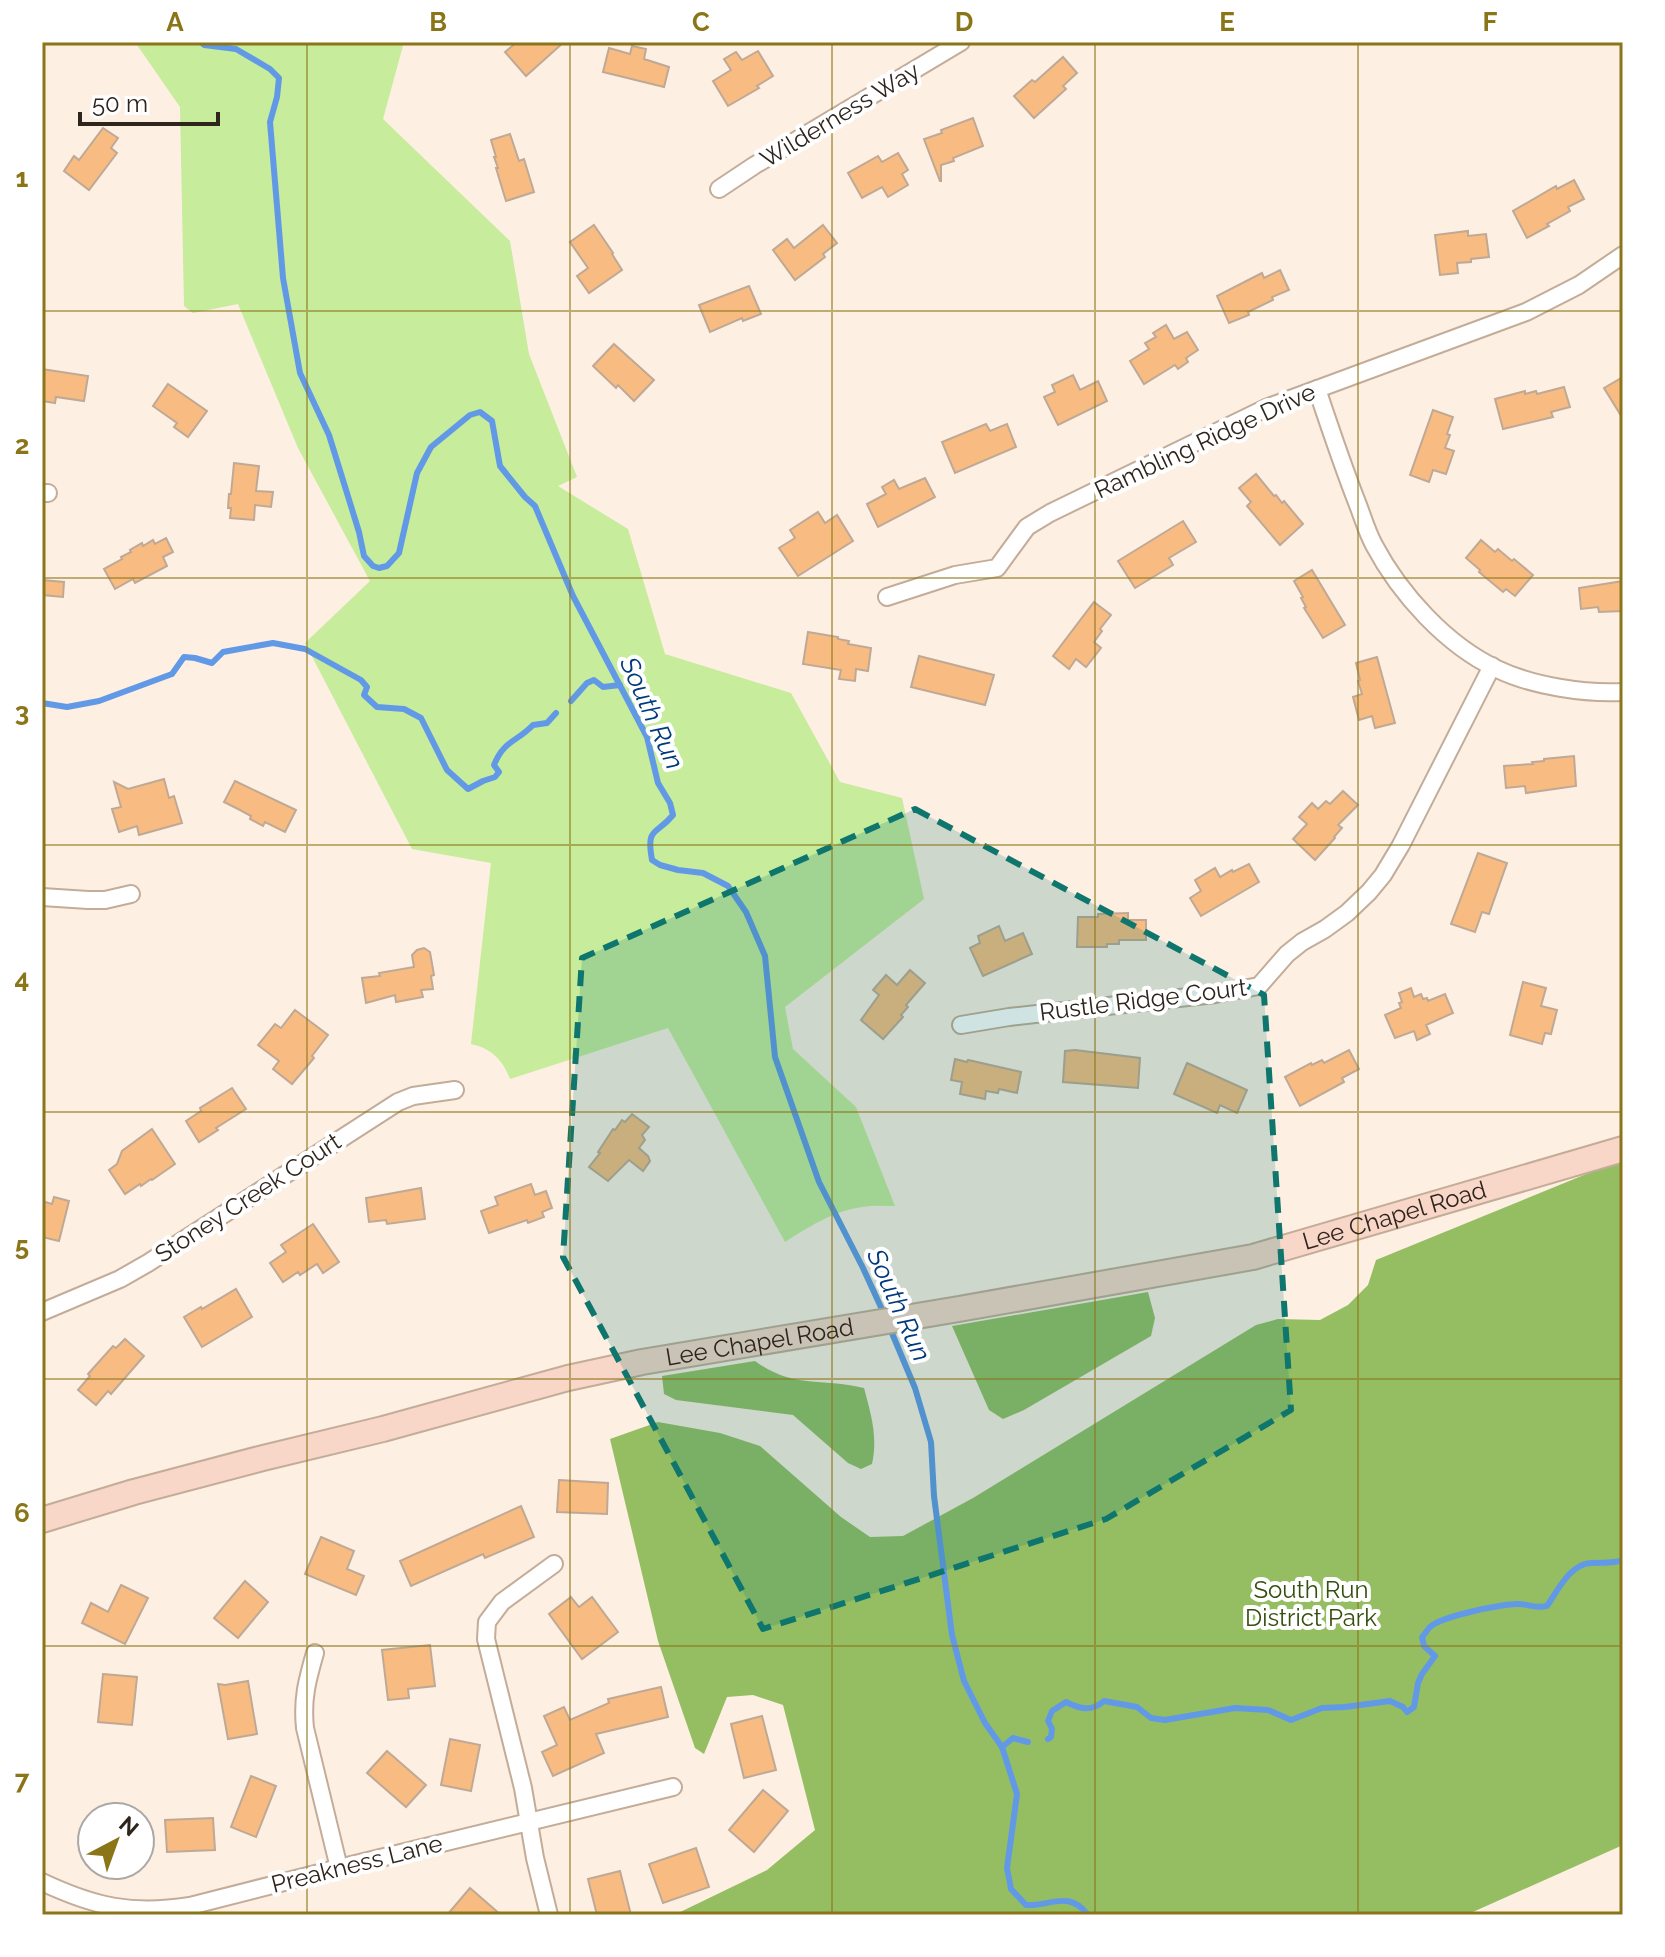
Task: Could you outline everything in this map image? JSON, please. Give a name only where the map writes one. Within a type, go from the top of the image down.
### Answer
[{"type":"main road","name":"Lee Chapel Road","points":[[42,1520],[134,1492],[568,1378],[642,1362],[1253,1257],[1623,1149]]},
{"type":"street","name":"Wilderness Way","points":[[719,189],[961,42]]},
{"type":"street","name":"Rambling Ridge Drive","points":[[887,597],[955,575],[997,568],[1027,527],[1038,519],[1266,408],[1526,312],[1579,285],[1623,255]]},
{"type":"street","points":[[1317,389],[1373,543],[1393,577],[1420,611],[1468,651],[1518,677],[1583,691],[1623,692]]},
{"type":"street","name":"Rustle Ridge Court","points":[[961,1025],[1259,986],[1287,954],[1347,913],[1383,875],[1492,666]]},
{"type":"street","points":[[42,897],[105,900],[131,894]]},
{"type":"street","name":"Stoney Creek Court","points":[[42,1312],[120,1279],[148,1263],[398,1102],[413,1096],[455,1090]]},
{"type":"street","points":[[549,1915],[523,1788],[486,1639],[487,1622],[502,1602],[554,1564]]},
{"type":"street","points":[[315,1653],[305,1686],[305,1728],[339,1868]]},
{"type":"street","name":"Preakness Lane","points":[[42,1882],[72,1896],[132,1910],[190,1906],[673,1787]]},
{"type":"highlighted area","points":[[915,809],[1264,995],[1291,1410],[1106,1519],[763,1629],[563,1257],[582,958]]},
{"type":"green space","points":[[135,42],[404,42],[383,119],[510,241],[529,354],[577,477],[558,486],[628,529],[665,654],[791,693],[840,782],[902,798],[924,899],[785,1007],[793,1049],[856,1107],[895,1206],[866,1206],[841,1212],[785,1242],[668,1028],[510,1079],[495,1056],[471,1044],[491,863],[412,849],[305,643],[370,581],[298,448],[238,304],[193,313],[184,306],[180,107]]},
{"type":"green space","name":"South Run District Park","points":[[1623,1159],[1623,1845],[1466,1915],[674,1915],[767,1870],[815,1830],[783,1705],[753,1695],[727,1697],[704,1754],[695,1748],[658,1641],[610,1439],[658,1422],[720,1433],[760,1446],[841,1517],[870,1537],[903,1536],[973,1498],[1256,1325],[1278,1319],[1320,1320],[1348,1305],[1368,1285],[1376,1260]]},
{"type":"green space","points":[[1148,1292],[1155,1318],[1151,1336],[1024,1410],[1003,1419],[989,1410],[952,1326]]},
{"type":"green space","points":[[755,1361],[782,1376],[864,1388],[874,1435],[872,1464],[861,1469],[848,1463],[793,1415],[676,1400],[664,1394],[662,1376]]},
{"type":"building","points":[[517,42],[564,42],[526,76],[505,52]]},
{"type":"building","points":[[632,46],[646,49],[644,59],[669,67],[664,87],[603,72],[609,48],[630,54]]},
{"type":"building","points":[[758,51],[773,76],[728,106],[713,81],[731,70],[724,59],[736,52],[742,60]]},
{"type":"building","points":[[1063,57],[1077,73],[1063,86],[1066,89],[1034,118],[1014,96]]},
{"type":"building","points":[[973,118],[983,146],[941,165],[940,181],[924,139]]},
{"type":"building","points":[[103,128],[118,138],[111,148],[117,153],[89,190],[64,171],[74,156],[79,160]]},
{"type":"building","points":[[510,134],[519,161],[524,159],[534,192],[506,201],[491,140]]},
{"type":"building","points":[[898,153],[908,170],[902,174],[908,185],[888,197],[882,187],[862,198],[848,173],[878,156],[882,162]]},
{"type":"building","points":[[1574,180],[1584,199],[1568,207],[1570,211],[1547,224],[1549,226],[1527,238],[1513,211],[1556,186],[1557,189]]},
{"type":"building","points":[[594,225],[622,270],[589,293],[577,276],[588,268],[570,242]]},
{"type":"building","points":[[823,225],[837,243],[823,254],[825,257],[795,280],[773,250],[787,239],[794,248]]},
{"type":"building","points":[[1468,231],[1468,236],[1486,234],[1489,257],[1457,263],[1458,273],[1440,275],[1435,235]]},
{"type":"building","points":[[1280,270],[1289,290],[1248,312],[1249,315],[1229,323],[1217,296],[1262,273],[1264,278]]},
{"type":"building","points":[[749,286],[761,314],[743,321],[742,318],[710,332],[699,305]]},
{"type":"building","points":[[1166,325],[1174,339],[1187,332],[1198,350],[1186,358],[1188,362],[1178,369],[1175,365],[1144,384],[1130,361],[1149,349],[1145,343],[1156,337],[1153,333]]},
{"type":"building","points":[[614,344],[654,380],[634,401],[593,366]]},
{"type":"building","points":[[42,369],[88,376],[84,401],[56,397],[55,403],[42,401]]},
{"type":"building","points":[[1073,375],[1080,390],[1098,381],[1107,401],[1058,425],[1044,397],[1055,392],[1052,385]]},
{"type":"building","points":[[1623,377],[1623,419],[1604,388]]},
{"type":"building","points":[[168,384],[207,411],[188,437],[174,427],[177,423],[153,406]]},
{"type":"building","points":[[1564,387],[1570,407],[1551,412],[1553,417],[1503,429],[1495,399],[1525,391],[1525,394],[1536,391],[1537,394]]},
{"type":"building","points":[[1433,410],[1453,417],[1445,448],[1454,451],[1446,474],[1433,470],[1429,482],[1410,475]]},
{"type":"building","points":[[986,424],[990,431],[1007,424],[1016,447],[955,473],[942,442]]},
{"type":"building","points":[[234,463],[259,466],[256,491],[273,492],[271,507],[255,505],[254,520],[230,518],[229,494]]},
{"type":"building","points":[[1256,474],[1303,524],[1280,545],[1247,506],[1251,502],[1239,488]]},
{"type":"building","points":[[925,478],[935,497],[878,527],[867,504],[886,494],[882,487],[894,480],[899,489]]},
{"type":"building","points":[[818,512],[825,523],[837,515],[853,541],[798,576],[779,548],[795,538],[790,530]]},
{"type":"building","points":[[1183,521],[1196,542],[1169,558],[1173,565],[1135,588],[1118,561]]},
{"type":"building","points":[[166,538],[173,552],[163,557],[167,566],[135,583],[133,579],[115,589],[104,569],[142,543],[143,546],[153,540],[155,544]]},
{"type":"building","points":[[1481,540],[1495,552],[1498,549],[1512,561],[1514,559],[1533,575],[1515,596],[1506,589],[1503,592],[1466,558]]},
{"type":"building","points":[[1312,570],[1345,625],[1323,638],[1304,608],[1303,597],[1294,581]]},
{"type":"building","points":[[42,580],[64,582],[63,597],[42,595]]},
{"type":"building","points":[[1623,581],[1623,611],[1599,612],[1598,607],[1581,609],[1579,588]]},
{"type":"building","points":[[1094,602],[1111,615],[1094,642],[1101,648],[1086,667],[1076,659],[1069,669],[1053,656]]},
{"type":"building","points":[[808,632],[838,637],[849,641],[848,644],[871,648],[868,671],[856,669],[855,681],[839,679],[841,670],[803,664]]},
{"type":"building","points":[[919,656],[994,675],[985,705],[911,687]]},
{"type":"building","points":[[1377,657],[1395,723],[1375,728],[1372,716],[1359,720],[1353,697],[1362,694],[1356,663]]},
{"type":"building","points":[[1574,756],[1576,786],[1526,793],[1525,786],[1506,788],[1504,766]]},
{"type":"building","points":[[164,779],[169,798],[174,796],[182,823],[139,835],[137,826],[119,832],[112,809],[121,807],[114,782],[128,789]]},
{"type":"building","points":[[235,781],[296,810],[285,832],[265,822],[263,826],[224,802]]},
{"type":"building","points":[[1343,791],[1358,805],[1338,825],[1342,828],[1315,860],[1293,839],[1307,824],[1299,817],[1312,803],[1318,809],[1326,801],[1330,804]]},
{"type":"building","points":[[1478,853],[1507,863],[1489,914],[1482,912],[1475,932],[1451,924]]},
{"type":"building","points":[[1249,864],[1259,882],[1201,916],[1190,898],[1201,891],[1195,880],[1215,868],[1220,877]]},
{"type":"building","points":[[1128,913],[1128,920],[1146,920],[1146,940],[1119,940],[1119,944],[1107,944],[1107,947],[1077,947],[1078,917]]},
{"type":"building","points":[[999,926],[1005,941],[1023,933],[1032,954],[983,976],[970,948],[980,943],[978,936]]},
{"type":"building","points":[[424,948],[430,952],[433,989],[421,990],[423,997],[396,1002],[395,995],[366,1003],[362,978],[414,967],[412,955]]},
{"type":"building","points":[[910,970],[925,983],[906,1005],[908,1007],[901,1015],[903,1017],[883,1039],[861,1020],[879,995],[873,990],[886,975],[897,985]]},
{"type":"building","points":[[1523,982],[1546,988],[1541,1006],[1557,1010],[1551,1034],[1545,1033],[1542,1044],[1510,1035]]},
{"type":"building","points":[[1411,988],[1414,997],[1421,994],[1428,1001],[1445,994],[1453,1013],[1426,1025],[1430,1034],[1417,1040],[1414,1031],[1395,1038],[1385,1015],[1401,1008],[1399,993]]},
{"type":"building","points":[[295,1010],[328,1035],[292,1084],[273,1069],[279,1061],[258,1045],[275,1024],[281,1028]]},
{"type":"building","points":[[1349,1050],[1359,1069],[1342,1078],[1344,1082],[1300,1106],[1285,1077],[1311,1063],[1322,1060],[1324,1063]]},
{"type":"building","points":[[1065,1051],[1140,1058],[1138,1088],[1063,1082]]},
{"type":"building","points":[[955,1059],[1021,1072],[1017,1093],[999,1089],[998,1093],[986,1091],[985,1099],[960,1094],[962,1082],[951,1080]]},
{"type":"building","points":[[1187,1063],[1247,1090],[1237,1113],[1220,1105],[1217,1113],[1174,1094]]},
{"type":"building","points":[[232,1088],[246,1109],[199,1142],[186,1121],[201,1111],[200,1108]]},
{"type":"building","points":[[632,1114],[649,1127],[642,1135],[645,1140],[639,1148],[650,1161],[643,1171],[629,1160],[608,1181],[589,1167],[613,1129]]},
{"type":"building","points":[[152,1129],[175,1164],[125,1194],[109,1170],[117,1164],[122,1151]]},
{"type":"building","points":[[531,1184],[535,1195],[546,1191],[552,1208],[542,1212],[544,1217],[489,1233],[481,1211],[498,1205],[495,1197]]},
{"type":"building","points":[[421,1188],[425,1219],[387,1224],[386,1220],[369,1222],[366,1198]]},
{"type":"building","points":[[54,1197],[69,1201],[59,1241],[42,1237],[42,1201],[52,1204]]},
{"type":"building","points":[[313,1224],[339,1262],[323,1273],[317,1264],[283,1282],[270,1263],[286,1252],[281,1245]]},
{"type":"building","points":[[236,1289],[252,1317],[202,1347],[184,1317]]},
{"type":"building","points":[[125,1339],[144,1356],[111,1394],[108,1391],[96,1405],[78,1390],[113,1346],[116,1348]]},
{"type":"building","points":[[559,1480],[608,1483],[607,1514],[557,1512]]},
{"type":"building","points":[[521,1506],[534,1537],[485,1558],[483,1554],[411,1586],[400,1561]]},
{"type":"building","points":[[321,1537],[354,1551],[347,1569],[364,1576],[356,1595],[305,1574]]},
{"type":"building","points":[[245,1581],[268,1602],[238,1638],[214,1618]]},
{"type":"building","points":[[121,1585],[148,1598],[125,1644],[82,1623],[91,1603],[108,1612]]},
{"type":"building","points":[[571,1597],[579,1607],[592,1597],[618,1632],[582,1659],[549,1614]]},
{"type":"building","points":[[430,1645],[435,1686],[408,1689],[409,1698],[388,1700],[382,1650]]},
{"type":"building","points":[[103,1674],[137,1677],[132,1725],[98,1722]]},
{"type":"building","points":[[248,1681],[257,1734],[228,1739],[218,1684]]},
{"type":"building","points":[[661,1687],[668,1717],[596,1734],[604,1753],[553,1776],[542,1752],[557,1745],[544,1716],[564,1707],[570,1720],[609,1703],[608,1699]]},
{"type":"building","points":[[762,1716],[776,1770],[744,1778],[731,1724]]},
{"type":"building","points":[[450,1739],[480,1745],[471,1791],[441,1785]]},
{"type":"building","points":[[387,1751],[426,1785],[406,1807],[367,1773]]},
{"type":"building","points":[[251,1776],[276,1786],[256,1837],[231,1827]]},
{"type":"building","points":[[763,1790],[788,1811],[754,1852],[729,1830]]},
{"type":"building","points":[[213,1818],[215,1850],[167,1852],[165,1820]]},
{"type":"building","points":[[696,1848],[709,1887],[663,1903],[649,1864]]},
{"type":"building","points":[[620,1871],[631,1915],[597,1915],[588,1879]]},
{"type":"building","points":[[470,1888],[501,1915],[447,1915]]},
{"type":"waterway","name":"South Run","points":[[201,42],[236,49],[270,69],[279,78],[270,122],[283,278],[300,373],[329,435],[364,556],[379,568],[387,566],[399,553],[417,473],[431,447],[470,415],[480,412],[492,421],[500,466],[535,506],[573,596],[647,737],[658,783],[673,815],[652,836],[652,860],[678,870],[703,873],[728,886],[746,912],[765,956],[775,1057],[819,1182],[885,1316]]},
{"type":"waterway","points":[[42,703],[67,707],[99,701],[172,674],[184,657],[212,663],[223,652],[273,643],[305,649],[361,680],[367,687],[364,695],[377,707],[404,709],[421,718],[447,770],[468,789],[495,777],[499,772],[494,765],[507,746],[533,725],[547,723],[556,713]]},
{"type":"waterway","points":[[571,701],[587,683],[594,680],[603,687],[620,685]]},
{"type":"waterway","name":"South Run","points":[[889,1326],[915,1388],[931,1442],[934,1496],[952,1635],[964,1681],[985,1723],[1002,1747],[1017,1794],[1007,1868],[1011,1889],[1026,1905],[1066,1901],[1081,1907],[1088,1915]]},
{"type":"waterway","points":[[1048,1739],[1051,1737],[1052,1729],[1048,1721],[1052,1711],[1066,1702],[1085,1708],[1095,1707],[1104,1701],[1137,1707],[1151,1718],[1165,1720],[1235,1708],[1268,1710],[1291,1720],[1322,1708],[1390,1701],[1407,1712],[1414,1707],[1418,1683],[1435,1656],[1424,1646],[1422,1637],[1430,1627],[1458,1615],[1497,1606],[1547,1606],[1565,1579],[1577,1568],[1584,1564],[1623,1560]]},
{"type":"waterway","points":[[1002,1747],[1013,1738],[1028,1742]]}]
